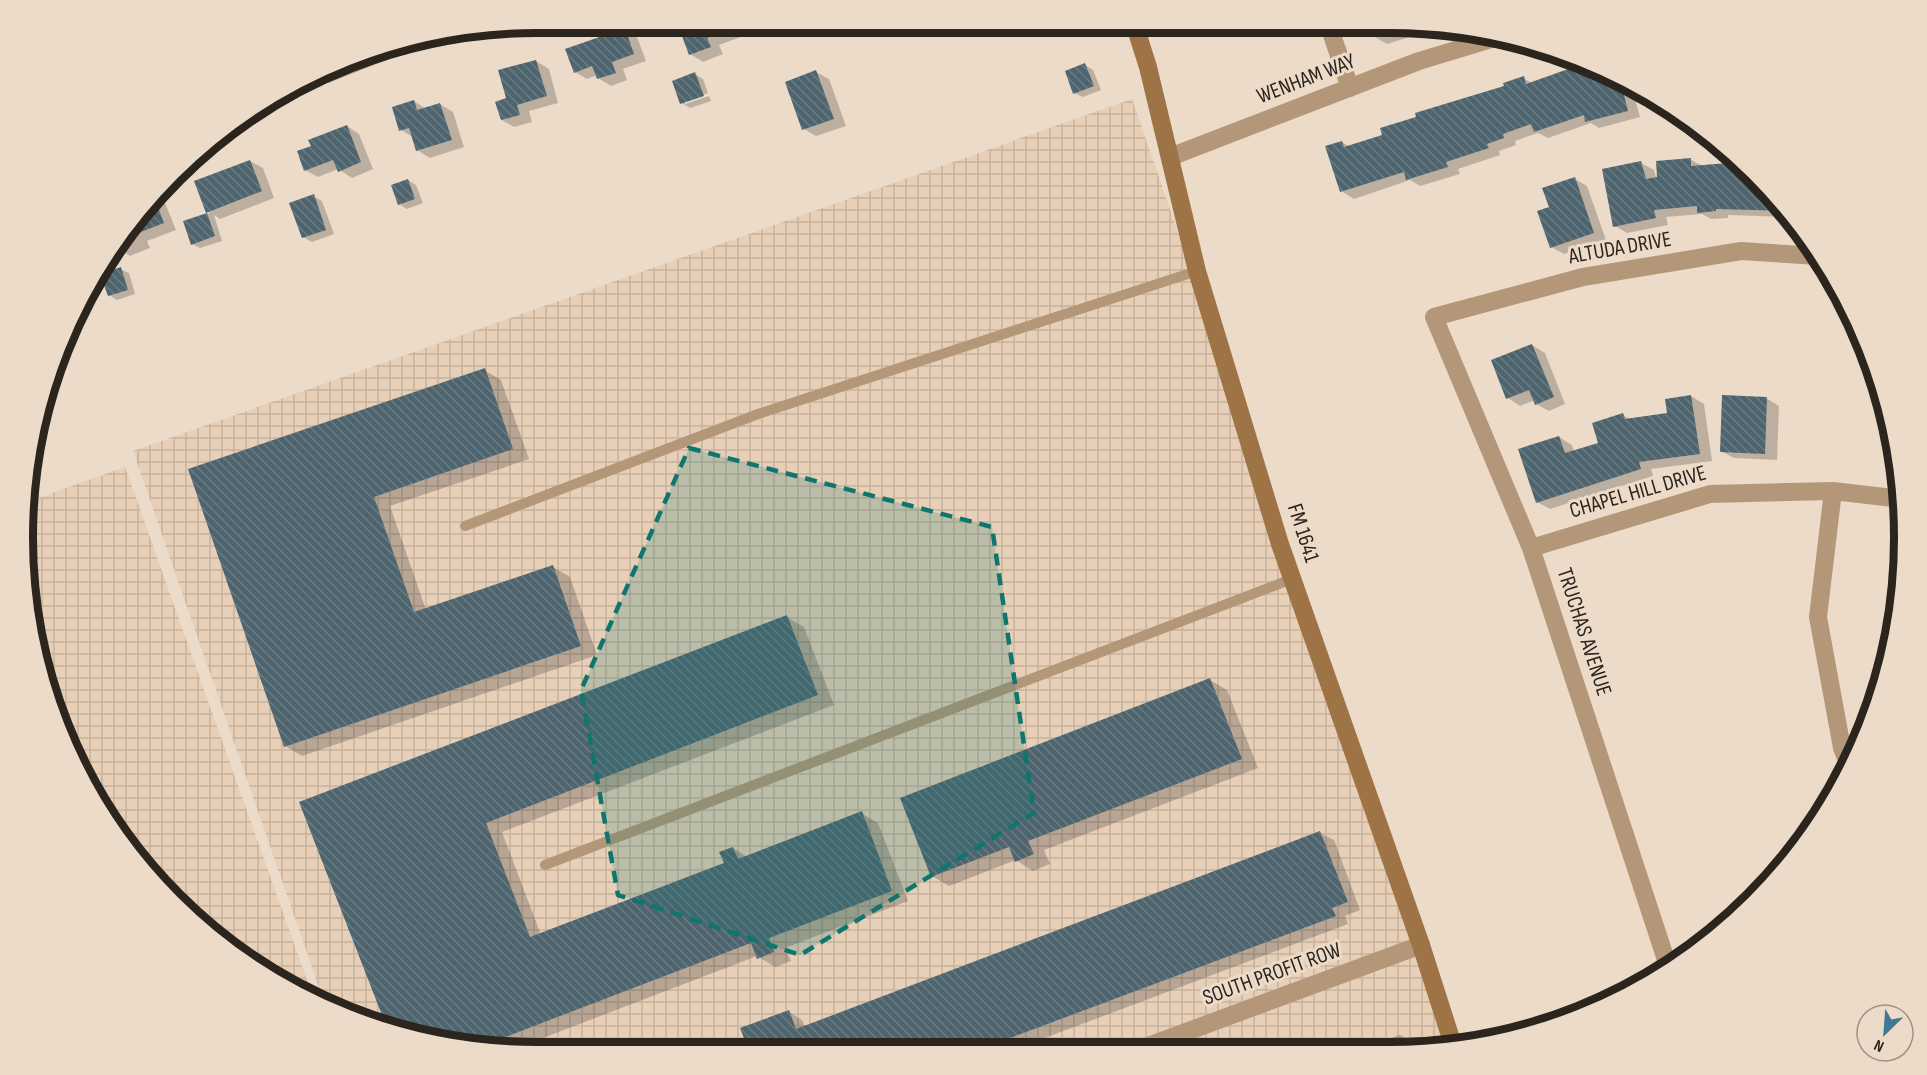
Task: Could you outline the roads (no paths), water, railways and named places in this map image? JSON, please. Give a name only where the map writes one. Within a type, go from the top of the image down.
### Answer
[{"type":"main road","name":"FM 1641","points":[[1137,33],[1148,67],[1197,272],[1292,579],[1421,945],[1451,1038]]},
{"type":"street","points":[[1331,33],[1350,88]]},
{"type":"street","name":"WENHAM WAY","points":[[1170,157],[1419,61],[1482,42]]},
{"type":"street","name":"ALTUDA DRIVE","points":[[1434,317],[1583,277],[1741,251],[1808,255]]},
{"type":"street","name":"TRUCHAS AVENUE","points":[[1434,317],[1531,548],[1666,959]]},
{"type":"street","points":[[1833,491],[1818,617],[1845,755]]},
{"type":"street","name":"CHAPEL HILL DRIVE","points":[[1531,548],[1710,494],[1833,491],[1892,498]]},
{"type":"street","name":"SOUTH PROFIT ROW","points":[[1159,1042],[1421,945]]},
{"type":"lane","points":[[465,526],[758,414],[1197,272]]},
{"type":"lane","points":[[545,865],[1292,579]]}]
